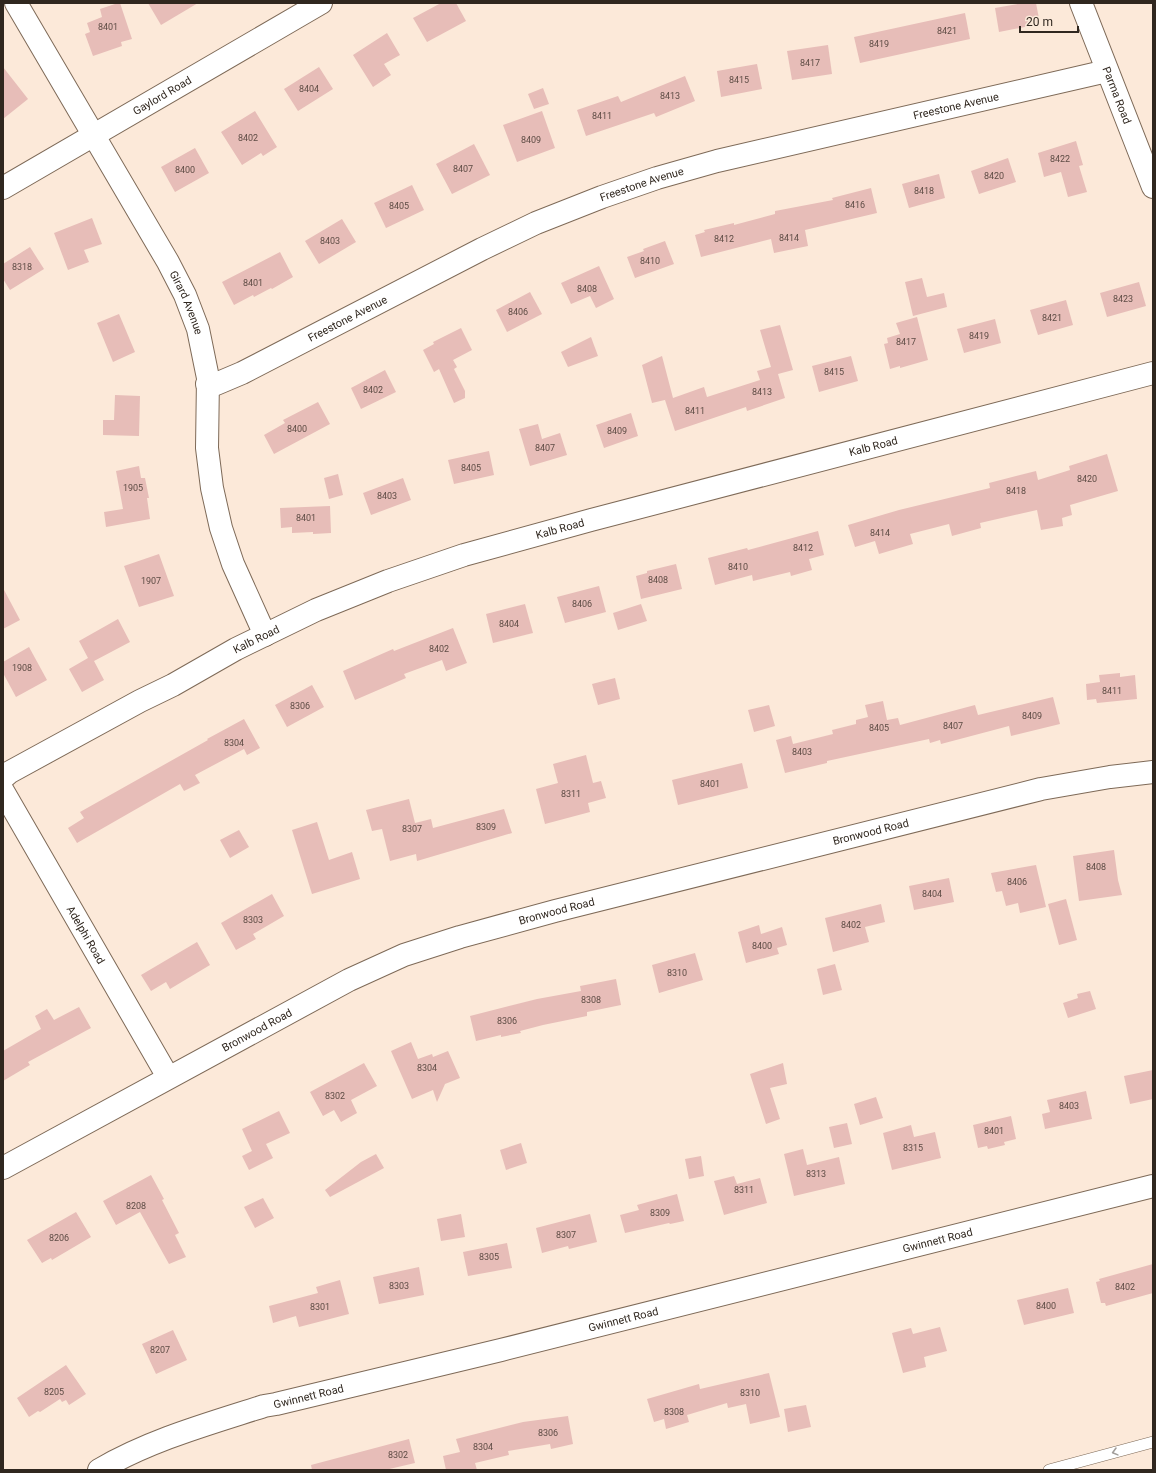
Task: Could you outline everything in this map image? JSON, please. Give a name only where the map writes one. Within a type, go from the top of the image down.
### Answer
[{"type":"street","name":"Girard Avenue","points":[[16,3],[168,262],[185,295],[198,329],[208,378],[208,448],[212,488],[221,528],[233,564],[265,635]]},
{"type":"street","name":"Gaylord Road","points":[[3,188],[321,3]]},
{"type":"street","name":"Parma Road","points":[[1081,3],[1153,188]]},
{"type":"street","name":"Freestone Avenue","points":[[207,384],[216,384],[242,373],[482,249],[536,223],[609,194],[658,178],[717,162],[1107,71]]},
{"type":"street","name":"Kalb Road","points":[[3,778],[10,772],[133,704],[172,685],[236,648],[316,610],[388,581],[464,555],[614,514],[1153,373]]},
{"type":"street","name":"Bronwood Road","points":[[3,1168],[349,980],[404,955],[460,937],[555,911],[1041,789],[1110,777],[1153,772]]},
{"type":"street","name":"Adelphi Road","points":[[3,791],[168,1078]]},
{"type":"street","name":"Gwinnett Road","points":[[99,1470],[139,1450],[181,1432],[264,1406],[501,1350],[1153,1186]]},
{"type":"lane","points":[[1049,1470],[1153,1442]]},
{"type":"building","points":[[120,3],[132,39],[121,42],[122,46],[93,56],[85,34],[90,32],[87,23],[102,17],[100,9]]},
{"type":"building","points":[[148,3],[198,3],[161,25]]},
{"type":"building","points":[[441,3],[456,3],[466,21],[427,42],[413,18]]},
{"type":"building","points":[[1023,3],[1036,3],[1040,24],[999,32],[995,8]]},
{"type":"building","points":[[965,13],[970,39],[860,63],[854,37]]},
{"type":"building","points":[[387,33],[400,55],[384,64],[391,75],[373,87],[353,55]]},
{"type":"building","points":[[828,45],[832,74],[792,80],[787,51]]},
{"type":"building","points":[[757,64],[762,89],[721,97],[717,71]]},
{"type":"building","points":[[3,67],[28,99],[3,119]]},
{"type":"building","points":[[319,67],[333,89],[298,111],[284,89]]},
{"type":"building","points":[[685,76],[695,101],[656,117],[654,113],[586,136],[577,110],[618,96],[621,102]]},
{"type":"building","points":[[543,88],[549,104],[534,109],[528,94]]},
{"type":"building","points":[[255,111],[277,147],[263,156],[261,153],[242,165],[221,132]]},
{"type":"building","points":[[542,111],[555,148],[517,162],[503,125]]},
{"type":"building","points":[[1076,141],[1083,165],[1079,166],[1087,192],[1068,197],[1061,172],[1044,177],[1038,153]]},
{"type":"building","points":[[474,144],[490,175],[452,194],[436,164]]},
{"type":"building","points":[[195,148],[209,173],[175,192],[161,167]]},
{"type":"building","points":[[1008,158],[1016,182],[979,194],[971,171]]},
{"type":"building","points":[[939,174],[945,198],[909,208],[902,184]]},
{"type":"building","points":[[412,185],[424,210],[386,228],[374,203]]},
{"type":"building","points":[[871,188],[877,213],[805,230],[808,246],[774,253],[771,239],[701,257],[695,235],[705,232],[704,230],[734,223],[734,225],[775,214],[775,211],[833,200],[832,198]]},
{"type":"building","points":[[92,218],[102,244],[84,250],[89,262],[68,270],[54,233]]},
{"type":"building","points":[[342,219],[356,242],[319,264],[305,241]]},
{"type":"building","points":[[665,241],[674,264],[635,278],[627,257]]},
{"type":"building","points":[[30,247],[44,269],[10,290],[3,279],[3,264]]},
{"type":"building","points":[[280,252],[293,277],[272,289],[271,288],[254,297],[253,295],[234,305],[222,282]]},
{"type":"building","points":[[599,266],[614,299],[596,308],[590,296],[571,304],[561,283]]},
{"type":"building","points":[[922,278],[927,297],[944,293],[947,307],[913,316],[905,282]]},
{"type":"building","points":[[1139,282],[1146,306],[1107,317],[1100,293]]},
{"type":"building","points":[[530,292],[542,314],[507,332],[496,310]]},
{"type":"building","points":[[1066,300],[1073,325],[1038,335],[1030,310]]},
{"type":"building","points":[[119,314],[135,352],[113,362],[97,323]]},
{"type":"building","points":[[917,317],[928,360],[900,368],[900,366],[890,369],[884,344],[888,343],[887,338],[900,334],[896,323]]},
{"type":"building","points":[[995,319],[1001,343],[964,353],[957,329]]},
{"type":"building","points":[[780,325],[793,370],[778,374],[785,398],[747,411],[746,407],[675,431],[665,400],[669,399],[652,403],[642,365],[662,356],[673,398],[704,387],[707,397],[760,380],[757,371],[771,367],[760,330]]},
{"type":"building","points":[[461,328],[472,350],[453,360],[457,367],[454,369],[465,391],[465,398],[454,403],[439,369],[434,372],[423,350],[434,344],[433,342]]},
{"type":"building","points":[[591,337],[598,356],[568,367],[561,352]]},
{"type":"building","points":[[851,356],[858,381],[819,392],[812,366]]},
{"type":"building","points":[[385,370],[396,392],[361,409],[351,388]]},
{"type":"building","points":[[115,395],[140,396],[139,436],[103,435],[103,420],[114,420]]},
{"type":"building","points":[[318,402],[330,424],[274,454],[264,435],[285,423],[283,420]]},
{"type":"building","points":[[631,413],[638,436],[604,448],[596,425]]},
{"type":"building","points":[[538,424],[542,439],[560,433],[567,455],[530,466],[519,429]]},
{"type":"building","points":[[489,451],[494,475],[454,484],[448,460]]},
{"type":"building","points":[[1107,454],[1118,491],[1070,505],[1072,515],[1062,518],[1063,526],[1041,530],[1037,510],[980,523],[981,528],[952,536],[949,524],[910,534],[913,544],[879,554],[875,541],[855,547],[848,525],[899,510],[990,488],[989,483],[1036,471],[1038,480],[1070,470],[1069,466]]},
{"type":"building","points":[[139,466],[141,478],[145,478],[149,498],[147,498],[150,519],[106,527],[104,512],[123,509],[116,471]]},
{"type":"building","points":[[338,474],[343,495],[329,499],[324,478]]},
{"type":"building","points":[[403,478],[411,500],[371,515],[363,493]]},
{"type":"building","points":[[330,506],[331,533],[292,533],[292,527],[281,528],[280,508]]},
{"type":"building","points":[[818,531],[824,555],[809,559],[812,570],[791,576],[790,572],[753,581],[752,575],[715,585],[708,558],[747,548],[748,550]]},
{"type":"building","points":[[159,554],[174,596],[139,607],[124,566]]},
{"type":"building","points":[[676,564],[682,589],[641,599],[636,576],[647,573],[647,571]]},
{"type":"building","points":[[599,586],[606,612],[565,623],[557,597]]},
{"type":"building","points":[[3,588],[20,620],[3,629]]},
{"type":"building","points":[[525,604],[533,633],[493,643],[486,614]]},
{"type":"building","points":[[641,604],[647,621],[618,630],[613,613]]},
{"type":"building","points":[[118,619],[130,642],[94,661],[104,680],[82,692],[69,669],[88,658],[79,641]]},
{"type":"building","points":[[453,628],[467,663],[446,671],[442,660],[404,674],[406,678],[355,700],[343,671],[393,649],[394,651]]},
{"type":"building","points":[[29,647],[47,680],[16,697],[3,673],[3,662]]},
{"type":"building","points":[[1120,673],[1120,677],[1135,675],[1137,699],[1097,703],[1096,699],[1087,700],[1086,684],[1100,682],[1099,675]]},
{"type":"building","points":[[615,678],[620,699],[598,705],[592,684]]},
{"type":"building","points":[[312,685],[324,707],[287,727],[275,705]]},
{"type":"building","points":[[1053,697],[1060,724],[1011,736],[1009,726],[941,744],[940,740],[930,743],[929,739],[827,761],[827,763],[785,773],[776,740],[791,736],[793,744],[833,734],[832,730],[856,724],[856,720],[868,717],[865,705],[883,701],[887,720],[898,718],[900,725],[975,705],[978,715]]},
{"type":"building","points":[[769,705],[775,726],[754,732],[748,710]]},
{"type":"building","points":[[244,719],[260,748],[247,755],[244,749],[195,775],[200,783],[184,791],[180,784],[77,843],[68,828],[84,818],[80,812]]},
{"type":"building","points":[[586,755],[593,783],[601,781],[606,798],[588,803],[590,812],[545,824],[536,789],[558,783],[553,764]]},
{"type":"building","points":[[742,763],[748,788],[678,805],[672,780]]},
{"type":"building","points":[[409,799],[415,823],[431,819],[433,828],[504,809],[512,833],[417,861],[416,854],[390,861],[382,829],[372,831],[366,810]]},
{"type":"building","points":[[317,822],[329,860],[352,852],[360,879],[312,894],[292,830]]},
{"type":"building","points":[[239,830],[249,847],[230,858],[220,840]]},
{"type":"building","points":[[1114,850],[1118,880],[1122,895],[1079,901],[1073,856]]},
{"type":"building","points":[[1036,865],[1046,907],[1020,913],[1018,903],[1006,906],[1002,891],[996,892],[991,873]]},
{"type":"building","points":[[949,878],[954,902],[914,910],[909,886]]},
{"type":"building","points":[[272,894],[284,916],[253,934],[256,939],[236,950],[221,923]]},
{"type":"building","points":[[1066,899],[1077,940],[1059,945],[1048,904]]},
{"type":"building","points":[[881,904],[885,922],[865,927],[869,942],[833,952],[825,918]]},
{"type":"building","points":[[759,925],[761,934],[782,927],[787,945],[777,948],[779,954],[746,963],[738,932]]},
{"type":"building","points":[[197,942],[210,965],[170,989],[166,982],[151,991],[141,975]]},
{"type":"building","points":[[695,953],[703,980],[659,993],[652,965]]},
{"type":"building","points":[[835,964],[842,990],[823,995],[817,969]]},
{"type":"building","points":[[616,979],[621,1005],[587,1012],[587,1016],[543,1025],[520,1031],[521,1033],[501,1037],[501,1035],[476,1041],[470,1016],[537,999],[581,991],[580,986]]},
{"type":"building","points":[[1090,991],[1096,1009],[1068,1018],[1063,1003],[1078,998],[1077,994]]},
{"type":"building","points":[[79,1007],[91,1028],[28,1062],[30,1065],[3,1081],[3,1051],[41,1029],[35,1016],[47,1009],[54,1020]]},
{"type":"building","points":[[411,1042],[418,1059],[432,1054],[433,1057],[448,1051],[460,1078],[445,1084],[437,1102],[433,1090],[412,1099],[391,1051]]},
{"type":"building","points":[[364,1063],[377,1086],[351,1100],[357,1113],[341,1122],[334,1110],[323,1116],[310,1092]]},
{"type":"building","points":[[783,1063],[787,1084],[770,1088],[780,1119],[766,1124],[750,1074]]},
{"type":"building","points":[[1153,1070],[1153,1099],[1130,1104],[1124,1076]]},
{"type":"building","points":[[1086,1091],[1092,1119],[1045,1129],[1042,1114],[1050,1112],[1047,1100]]},
{"type":"building","points":[[876,1097],[883,1118],[860,1125],[854,1104]]},
{"type":"building","points":[[279,1111],[290,1133],[266,1144],[273,1158],[249,1170],[242,1156],[252,1151],[242,1129]]},
{"type":"building","points":[[1011,1116],[1016,1139],[1004,1142],[1005,1145],[988,1149],[987,1146],[978,1148],[973,1125]]},
{"type":"building","points":[[847,1123],[852,1144],[834,1148],[829,1127]]},
{"type":"building","points":[[911,1125],[914,1137],[935,1132],[941,1158],[892,1170],[883,1133]]},
{"type":"building","points":[[521,1143],[527,1163],[506,1170],[500,1150]]},
{"type":"building","points":[[803,1149],[807,1165],[839,1157],[845,1184],[794,1196],[784,1154]]},
{"type":"building","points":[[376,1154],[384,1168],[330,1197],[325,1190],[361,1162]]},
{"type":"building","points":[[701,1156],[704,1176],[689,1179],[685,1159]]},
{"type":"building","points":[[151,1175],[164,1199],[162,1200],[179,1233],[175,1235],[186,1257],[169,1264],[140,1212],[116,1225],[103,1201]]},
{"type":"building","points":[[734,1176],[737,1184],[760,1178],[767,1203],[724,1215],[714,1181]]},
{"type":"building","points":[[677,1194],[684,1221],[625,1233],[620,1215],[639,1210],[637,1205]]},
{"type":"building","points":[[263,1198],[274,1218],[255,1228],[244,1207]]},
{"type":"building","points":[[76,1212],[91,1237],[52,1260],[51,1258],[42,1263],[27,1240]]},
{"type":"building","points":[[461,1214],[465,1237],[441,1241],[437,1219]]},
{"type":"building","points":[[590,1214],[597,1242],[569,1249],[568,1246],[542,1253],[536,1228]]},
{"type":"building","points":[[507,1243],[512,1268],[468,1276],[463,1252]]},
{"type":"building","points":[[1153,1264],[1153,1293],[1106,1306],[1105,1303],[1101,1303],[1096,1282],[1100,1281],[1099,1279]]},
{"type":"building","points":[[419,1267],[424,1295],[379,1304],[373,1277]]},
{"type":"building","points":[[340,1280],[349,1314],[299,1327],[296,1316],[273,1323],[269,1306],[318,1293],[316,1287]]},
{"type":"building","points":[[1068,1288],[1074,1313],[1024,1325],[1017,1300]]},
{"type":"building","points":[[940,1327],[947,1351],[924,1357],[926,1367],[903,1373],[892,1333],[911,1328],[913,1334]]},
{"type":"building","points":[[173,1330],[187,1360],[156,1374],[142,1344]]},
{"type":"building","points":[[66,1365],[86,1394],[69,1405],[66,1400],[62,1402],[60,1399],[29,1417],[17,1398]]},
{"type":"building","points":[[769,1373],[780,1417],[750,1424],[746,1404],[728,1408],[727,1403],[687,1415],[689,1422],[666,1429],[664,1419],[654,1422],[647,1399],[699,1384],[700,1389]]},
{"type":"building","points":[[806,1405],[811,1427],[788,1432],[784,1409]]},
{"type":"building","points":[[568,1416],[573,1444],[551,1449],[550,1444],[508,1451],[509,1455],[475,1463],[477,1470],[446,1470],[443,1456],[460,1452],[456,1439],[523,1422]]},
{"type":"building","points":[[409,1439],[415,1463],[385,1470],[312,1470],[311,1465]]}]
